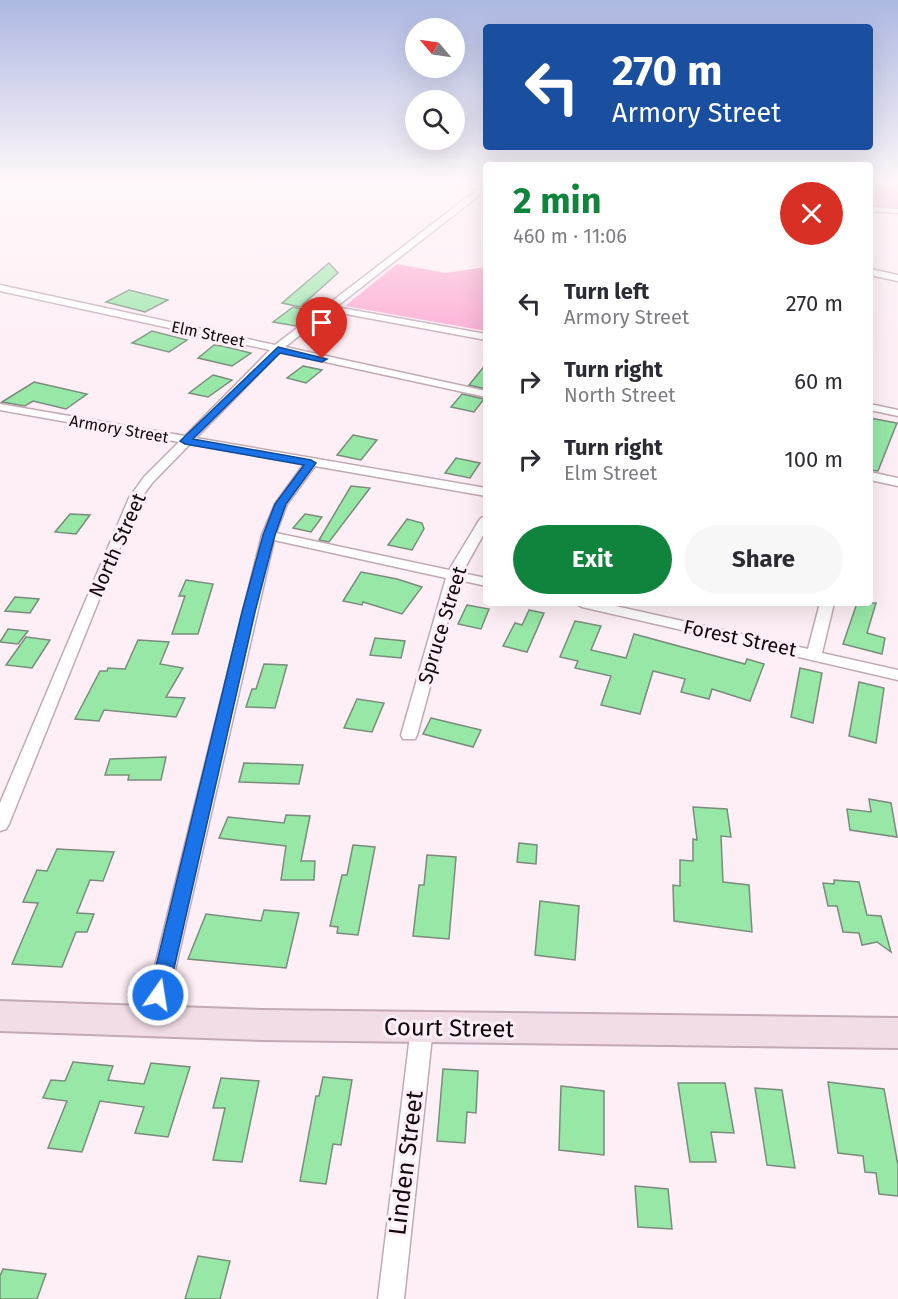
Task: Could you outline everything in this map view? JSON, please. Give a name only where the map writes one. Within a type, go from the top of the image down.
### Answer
[{"type":"main road","name":"Court Street","points":[[0,1016],[152,1022],[898,1033]]},
{"type":"street","name":"North Street","points":[[0,824],[135,498],[147,480],[278,350],[413,244]]},
{"type":"street","points":[[873,273],[898,278]]},
{"type":"street","name":"Elm Street","points":[[0,288],[483,393]]},
{"type":"street","points":[[329,308],[483,336]]},
{"type":"street","name":"Armory Street","points":[[0,407],[483,492]]},
{"type":"street","points":[[873,409],[898,413]]},
{"type":"street","points":[[152,1022],[269,535],[280,504],[311,463]]},
{"type":"street","points":[[873,477],[898,482]]},
{"type":"street","name":"Spruce Street","points":[[409,735],[456,568],[483,524]]},
{"type":"street","points":[[269,535],[483,581]]},
{"type":"street","name":"Forest Street","points":[[596,606],[898,675]]},
{"type":"street","points":[[814,654],[826,606]]},
{"type":"street","name":"Linden Street","points":[[391,1299],[422,1027]]},
{"type":"shaded area","points":[[397,264],[446,273],[483,267],[483,330],[345,306]]},
{"type":"building","points":[[329,263],[338,273],[300,307],[282,303]]},
{"type":"building","points":[[129,290],[168,300],[145,312],[106,302]]},
{"type":"building","points":[[293,307],[314,312],[296,326],[273,322]]},
{"type":"building","points":[[328,315],[345,320],[328,332],[314,330],[313,328]]},
{"type":"building","points":[[152,331],[187,340],[169,352],[132,343]]},
{"type":"building","points":[[214,345],[251,353],[232,366],[198,358]]},
{"type":"building","points":[[303,366],[322,370],[306,383],[287,378]]},
{"type":"building","points":[[483,368],[483,388],[469,385]]},
{"type":"building","points":[[213,375],[232,380],[208,397],[189,393]]},
{"type":"building","points":[[34,382],[87,394],[66,409],[33,401],[25,406],[2,402]]},
{"type":"building","points":[[462,394],[483,399],[474,412],[451,407]]},
{"type":"building","points":[[873,419],[897,423],[878,471],[873,470]]},
{"type":"building","points":[[353,435],[377,440],[361,460],[337,455]]},
{"type":"building","points":[[456,458],[480,463],[470,478],[445,473]]},
{"type":"building","points":[[351,486],[370,488],[329,542],[319,540]]},
{"type":"building","points":[[70,514],[90,515],[76,534],[55,532]]},
{"type":"building","points":[[305,514],[322,517],[311,532],[293,528]]},
{"type":"building","points":[[407,519],[422,523],[424,529],[412,550],[388,545]]},
{"type":"building","points":[[361,572],[422,587],[402,614],[363,602],[362,605],[343,601]]},
{"type":"building","points":[[186,580],[213,584],[198,634],[172,634],[185,596],[179,596]]},
{"type":"building","points":[[15,597],[39,599],[30,613],[5,611]]},
{"type":"building","points":[[873,603],[876,603],[867,633],[885,638],[882,654],[843,644],[856,606],[873,606]]},
{"type":"building","points":[[467,605],[489,609],[481,629],[458,624]]},
{"type":"building","points":[[529,610],[544,613],[527,652],[503,646],[515,623],[522,625]]},
{"type":"building","points":[[575,621],[601,626],[591,650],[626,658],[634,634],[745,664],[747,659],[764,664],[750,701],[712,689],[709,699],[681,692],[685,679],[653,671],[640,714],[601,705],[611,676],[575,668],[578,661],[560,657]]},
{"type":"building","points":[[8,629],[28,631],[18,644],[0,642]]},
{"type":"building","points":[[26,637],[50,640],[32,668],[6,665]]},
{"type":"building","points":[[375,638],[405,641],[401,658],[370,655]]},
{"type":"building","points":[[138,640],[169,642],[160,664],[183,668],[166,697],[185,698],[176,717],[104,710],[99,721],[75,719],[100,671],[107,671],[108,668],[125,669]]},
{"type":"building","points":[[264,664],[287,665],[275,708],[246,707],[252,689],[256,689]]},
{"type":"building","points":[[800,668],[822,673],[813,723],[791,717]]},
{"type":"building","points":[[859,682],[884,688],[876,743],[849,736]]},
{"type":"building","points":[[357,699],[384,703],[372,732],[344,728]]},
{"type":"building","points":[[431,718],[481,730],[473,747],[423,734]]},
{"type":"building","points":[[166,757],[161,780],[128,780],[129,775],[105,775],[110,759]]},
{"type":"building","points":[[244,763],[303,765],[299,784],[239,782]]},
{"type":"building","points":[[869,799],[891,803],[897,837],[850,830],[847,809],[871,812]]},
{"type":"building","points":[[693,807],[727,809],[731,837],[721,836],[723,882],[749,885],[752,932],[674,921],[673,885],[680,886],[680,860],[693,861],[693,839],[697,840]]},
{"type":"building","points":[[286,815],[310,816],[301,861],[315,861],[314,880],[281,880],[286,846],[219,838],[228,817],[284,823]]},
{"type":"building","points":[[519,843],[537,845],[536,864],[517,862]]},
{"type":"building","points":[[353,845],[375,847],[358,935],[337,933],[338,927],[330,926],[342,875],[347,875]]},
{"type":"building","points":[[57,849],[114,852],[103,881],[90,880],[77,913],[94,914],[87,932],[76,932],[62,967],[12,964],[38,903],[23,902],[37,870],[47,871]]},
{"type":"building","points":[[427,855],[456,857],[449,939],[413,936],[419,885],[424,885]]},
{"type":"building","points":[[834,880],[859,882],[867,915],[881,916],[891,952],[877,942],[862,945],[859,933],[843,932],[837,906],[828,906],[823,883],[834,884]]},
{"type":"building","points":[[540,901],[579,906],[575,960],[535,955]]},
{"type":"building","points":[[264,910],[299,913],[286,968],[188,959],[206,914],[261,921]]},
{"type":"building","points":[[73,1062],[113,1066],[108,1080],[144,1084],[151,1063],[190,1067],[168,1137],[135,1133],[144,1107],[100,1101],[82,1152],[48,1148],[67,1101],[43,1098],[51,1080],[65,1081]]},
{"type":"building","points":[[443,1069],[478,1071],[476,1113],[467,1112],[465,1143],[437,1141]]},
{"type":"building","points":[[323,1077],[352,1080],[341,1145],[333,1144],[326,1184],[300,1181],[316,1096],[319,1096]]},
{"type":"building","points":[[221,1078],[259,1081],[242,1162],[213,1160],[225,1108],[213,1108]]},
{"type":"building","points":[[828,1082],[884,1089],[898,1165],[898,1196],[879,1194],[876,1173],[865,1172],[863,1156],[838,1153]]},
{"type":"building","points":[[678,1083],[725,1083],[734,1133],[711,1132],[716,1162],[690,1162]]},
{"type":"building","points":[[561,1086],[604,1091],[604,1155],[559,1150]]},
{"type":"building","points":[[755,1088],[782,1090],[795,1168],[767,1165]]},
{"type":"building","points":[[635,1186],[668,1189],[672,1229],[638,1227]]},
{"type":"building","points":[[198,1256],[230,1261],[220,1299],[185,1299]]},
{"type":"building","points":[[3,1269],[46,1274],[37,1299],[0,1299],[0,1276]]},
{"type":"route","points":[[158,995],[269,535],[280,504],[311,463],[185,441],[278,350],[322,359]]}]
